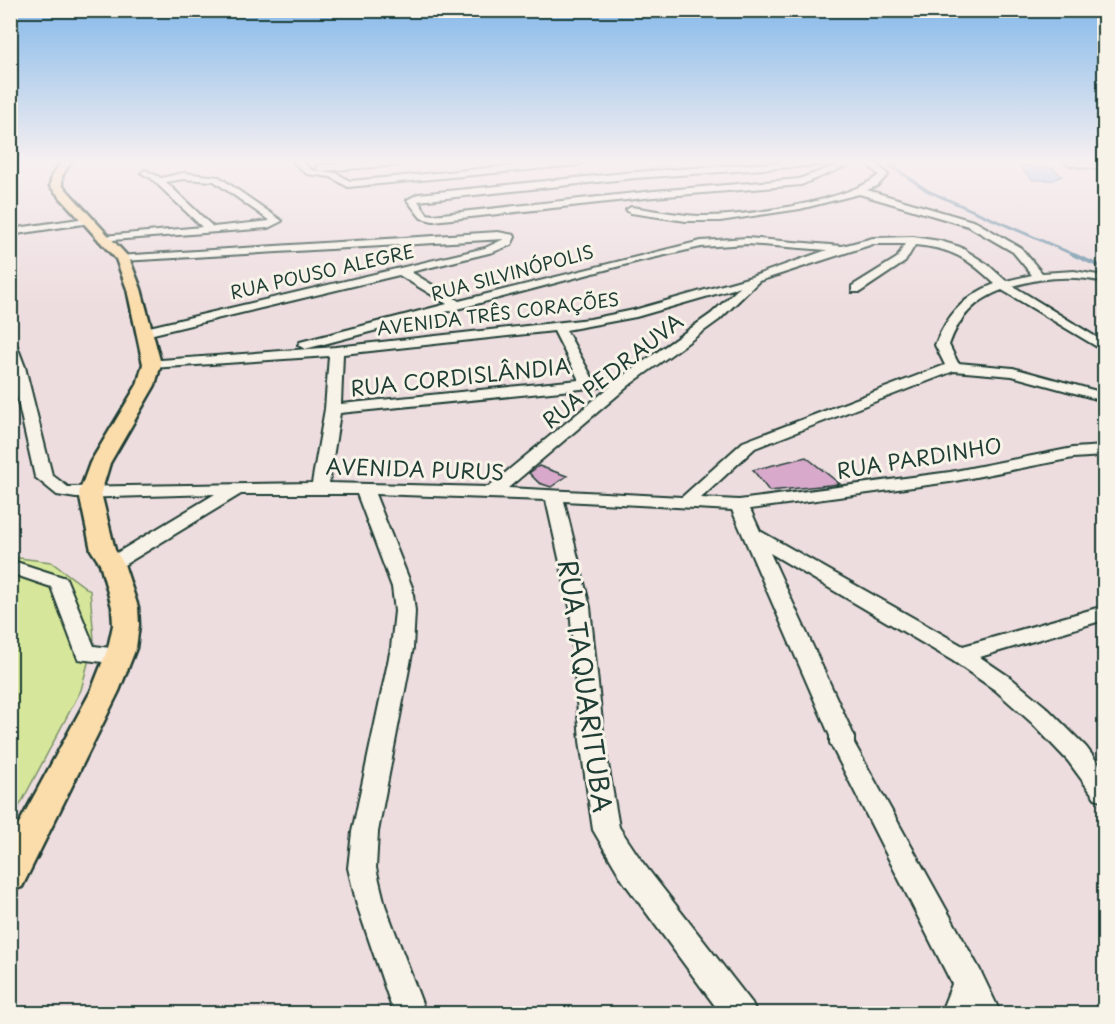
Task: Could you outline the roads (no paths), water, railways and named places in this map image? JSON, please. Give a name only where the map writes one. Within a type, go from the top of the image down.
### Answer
[{"type":"main road","points":[[10,875],[105,691],[119,656],[126,625],[125,607],[112,564],[103,550],[90,493],[100,463],[146,386],[152,364],[134,289],[122,258],[76,210]]},
{"type":"street","points":[[189,210],[212,231]]},
{"type":"street","points":[[103,239],[212,231],[268,225],[277,221],[261,210]]},
{"type":"street","points":[[419,210],[424,216],[434,218],[511,210]]},
{"type":"street","points":[[631,210],[704,219],[780,210]]},
{"type":"street","points":[[667,214],[669,210]]},
{"type":"street","points":[[926,210],[972,224],[1017,250],[1040,278]]},
{"type":"street","points":[[10,232],[86,221]]},
{"type":"street","name":"RUA POUSO ALEGRE","points":[[122,258],[498,235],[510,237],[507,243],[500,247],[145,332]]},
{"type":"street","points":[[856,289],[901,260],[913,240]]},
{"type":"street","name":"AVENIDA TRÊS CORAÇÕES","points":[[152,364],[336,351],[558,327],[615,318],[755,279],[842,249],[873,241],[913,240],[940,244],[963,252],[983,266],[1004,286],[1104,347]]},
{"type":"street","name":"RUA SILVINÓPOLIS","points":[[266,355],[638,258],[716,242],[790,243],[842,249]]},
{"type":"street","points":[[401,270],[457,305]]},
{"type":"street","points":[[953,367],[942,345],[946,334],[970,301],[1004,286],[1040,278],[1088,273],[1104,279]]},
{"type":"street","name":"RUA PEDRAUVA","points":[[492,492],[627,380],[715,317],[755,279]]},
{"type":"street","points":[[558,327],[588,384]]},
{"type":"street","name":"AVENIDA PURUS","points":[[10,346],[18,367],[44,477],[63,491],[90,493],[131,490],[320,488],[492,492],[739,505]]},
{"type":"street","points":[[320,488],[333,409],[336,351]]},
{"type":"street","points":[[686,502],[749,445],[953,367],[1013,372],[1104,397]]},
{"type":"street","name":"RUA CORDISLÂNDIA","points":[[333,409],[627,380]]},
{"type":"street","name":"RUA PARDINHO","points":[[739,505],[950,477],[1073,453],[1104,451]]},
{"type":"street","points":[[112,564],[236,489]]},
{"type":"street","points":[[364,490],[402,586],[405,611],[402,648],[365,832],[362,868],[371,905],[410,1014]]},
{"type":"street","name":"RUA TAQUARITUBA","points":[[554,496],[580,607],[592,741],[606,830],[633,872],[741,1014]]},
{"type":"street","points":[[739,505],[843,742],[985,1014]]},
{"type":"street","points":[[751,534],[961,655],[1003,684],[1039,715],[1077,754],[1104,790]]},
{"type":"street","points":[[10,566],[59,583],[86,653],[119,656]]},
{"type":"street","points":[[961,655],[1104,614]]},
{"type":"street","points":[[956,1014],[969,981]]},
{"type":"waterway","points":[[971,210],[1077,256]]},
{"type":"waterway","points":[[1074,255],[1104,268]]}]
